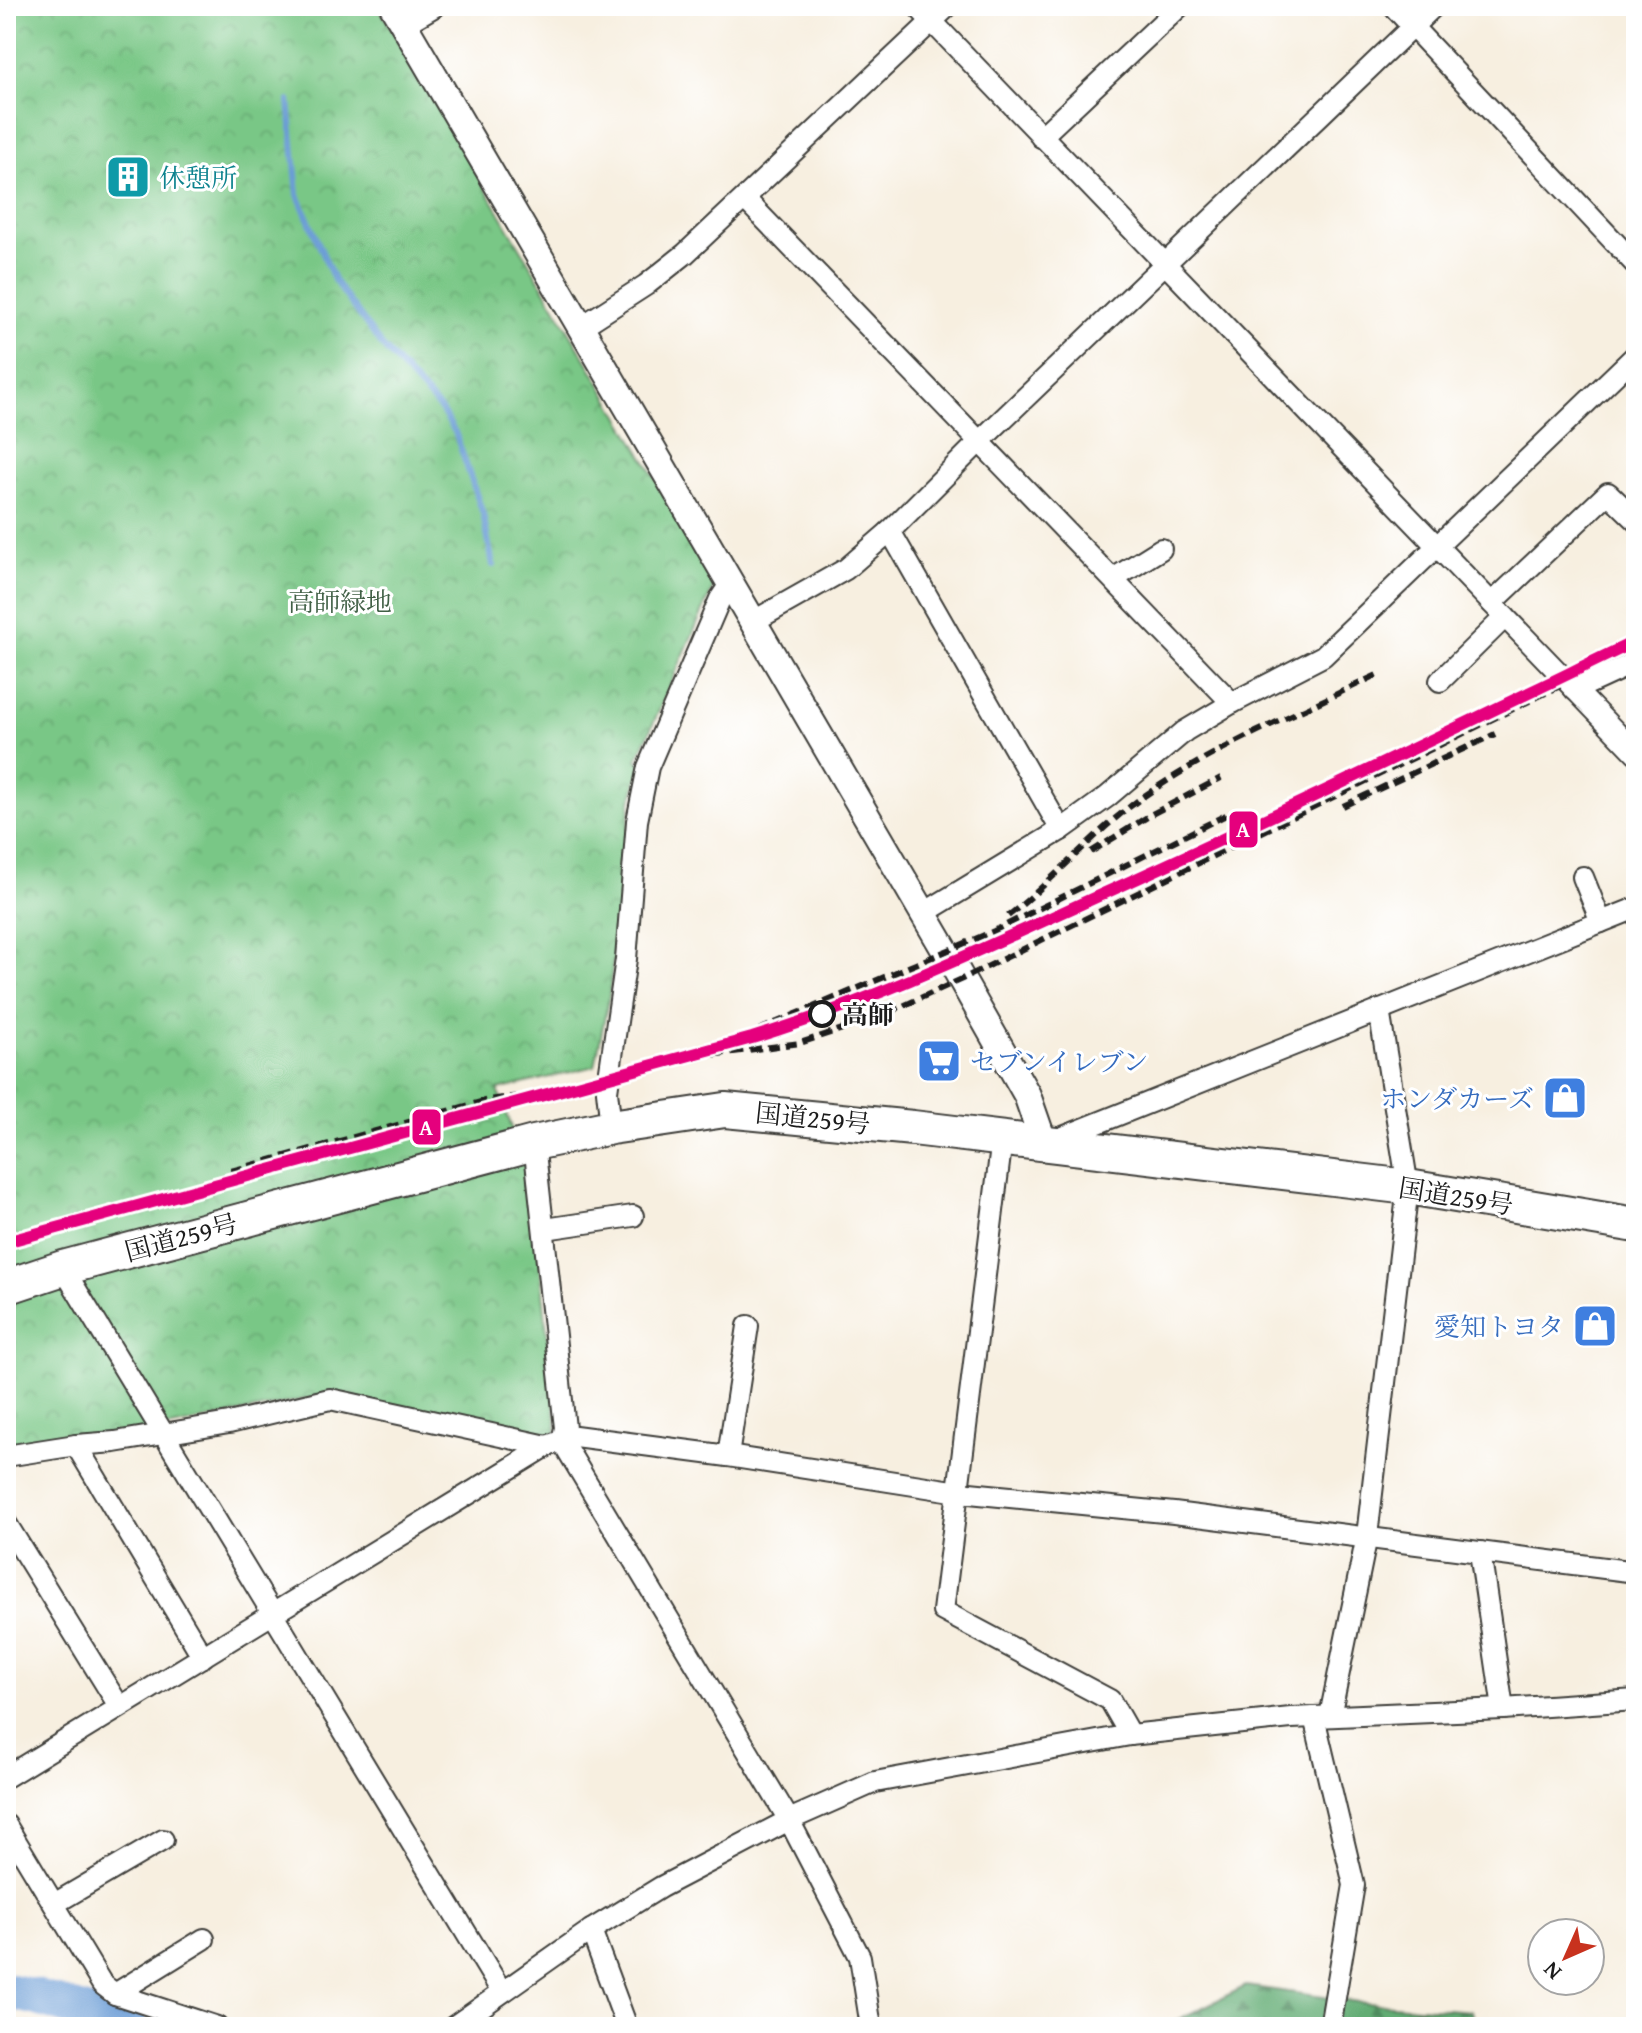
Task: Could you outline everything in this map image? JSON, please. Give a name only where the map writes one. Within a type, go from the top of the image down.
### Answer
[{"type":"highway","name":"国道259号","points":[[6,1287],[63,1268],[534,1143],[611,1127],[725,1110],[1408,1187],[1636,1225]]},
{"type":"street","points":[[435,6],[398,15],[924,913],[1027,1095],[1044,1144],[1636,908]]},
{"type":"street","points":[[917,6],[1636,753]]},
{"type":"street","points":[[581,327],[646,285],[675,262],[948,6]]},
{"type":"street","points":[[1041,137],[1180,6]]},
{"type":"street","points":[[1393,6],[1636,265]]},
{"type":"street","points":[[754,621],[846,569],[890,531],[1434,6]]},
{"type":"street","points":[[745,199],[1232,703]]},
{"type":"street","points":[[924,913],[1061,830],[1107,797],[1185,731],[1323,656],[1636,355]]},
{"type":"street","points":[[1440,681],[1499,610],[1608,493],[1636,520]]},
{"type":"street","points":[[890,531],[1061,830]]},
{"type":"street","points":[[1113,579],[1161,549]]},
{"type":"street","points":[[611,1127],[607,1091],[626,959],[637,821],[648,767],[720,599],[730,584]]},
{"type":"street","points":[[1575,690],[1636,662]]},
{"type":"street","points":[[1583,877],[1601,922]]},
{"type":"street","points":[[1330,2027],[1354,1885],[1322,1717],[1367,1536],[1408,1187],[1379,1010]]},
{"type":"street","points":[[1002,1139],[943,1611],[1110,1700],[1130,1735]]},
{"type":"street","points":[[534,1143],[565,1428],[555,1444]]},
{"type":"street","points":[[545,1229],[633,1216]]},
{"type":"street","points":[[63,1268],[502,1992]]},
{"type":"street","points":[[728,1456],[748,1326]]},
{"type":"street","points":[[6,1456],[229,1423],[330,1399],[555,1444],[789,1820],[860,1957],[871,2027]]},
{"type":"street","points":[[6,1777],[555,1444],[575,1436],[959,1492],[1174,1513],[1636,1572]]},
{"type":"street","points":[[76,1445],[203,1657]]},
{"type":"street","points":[[6,1523],[119,1706]]},
{"type":"street","points":[[1480,1552],[1503,1709]]},
{"type":"street","points":[[453,2027],[591,1930],[661,1887],[789,1820],[875,1782],[1130,1735],[1322,1717],[1636,1700]]},
{"type":"street","points":[[6,1825],[102,1984],[115,1994],[217,2027]]},
{"type":"street","points":[[54,1904],[163,1840]]},
{"type":"street","points":[[591,1930],[627,2027]]},
{"type":"street","points":[[115,1994],[204,1939]]},
{"type":"green space","name":"高師緑地","points":[[6,6],[378,6],[712,574],[714,586],[637,760],[642,763],[631,801],[609,996],[595,1066],[498,1090],[531,1171],[557,1432],[548,1438],[329,1394],[158,1430],[6,1450]]},
{"type":"green space","points":[[1246,1986],[1366,2003],[1471,2011],[1476,2027],[1163,2027]]},
{"type":"waterway","points":[[289,101],[298,195],[334,280],[382,346],[441,410],[455,432],[483,514],[493,565]]},
{"type":"waterway","points":[[6,1991],[131,2027]]},
{"type":"railway","points":[[1008,916],[1119,815],[1164,783],[1254,733],[1379,674]]},
{"type":"railway","points":[[660,1062],[800,1043],[879,1017],[1560,686]]},
{"type":"railway","points":[[1343,806],[1495,734]]},
{"type":"railway","points":[[1091,852],[1152,814],[1221,778]]},
{"type":"railway","points":[[725,1044],[994,931],[1226,815]]},
{"type":"railway","points":[[231,1171],[488,1100],[549,1092]]},
{"type":"transit line","name":"A","points":[[6,1242],[796,1024],[968,955],[1162,867],[1636,641]]},
{"type":"place","name":"休憩所","points":[[128,177]]},
{"type":"place","name":"高師","points":[[822,1014]]},
{"type":"place","name":"セブンイレブン","points":[[939,1061]]},
{"type":"place","name":"ホンダカーズ","points":[[1565,1098]]},
{"type":"place","name":"愛知トヨタ","points":[[1595,1326]]}]
